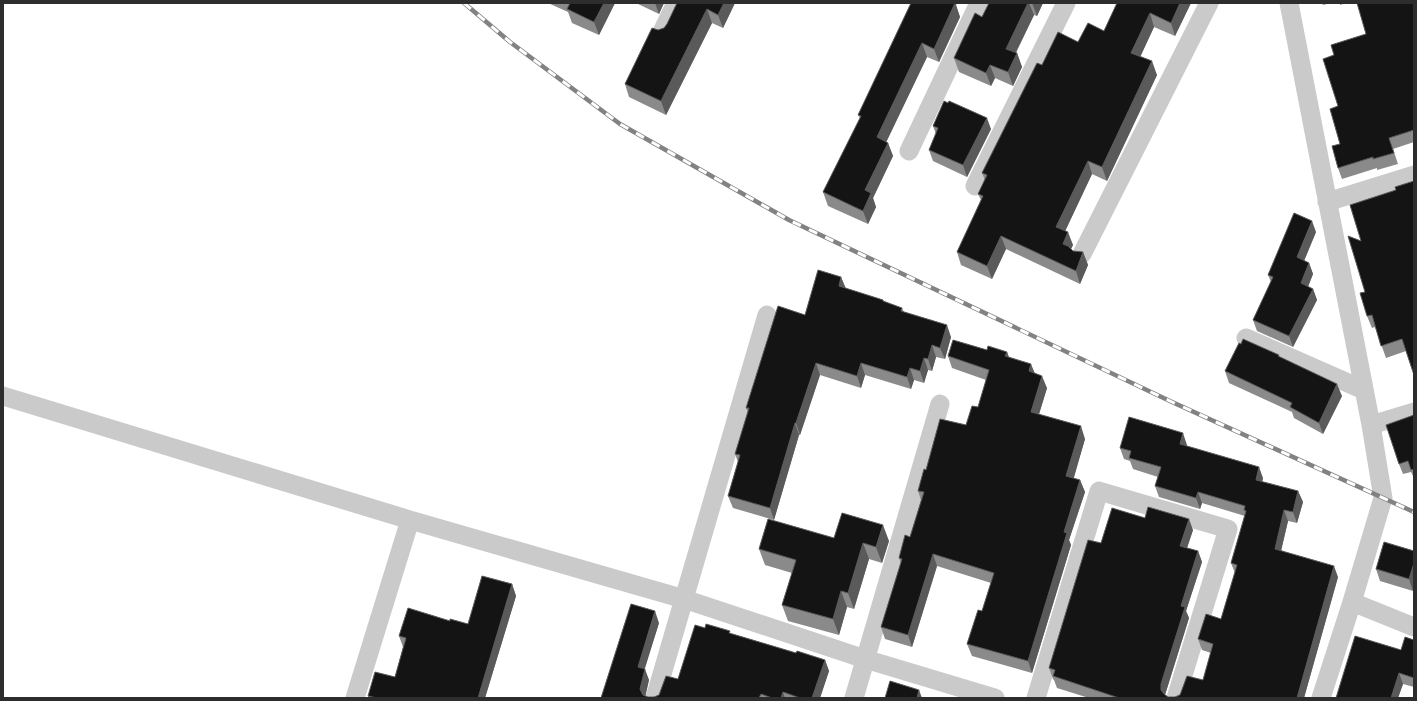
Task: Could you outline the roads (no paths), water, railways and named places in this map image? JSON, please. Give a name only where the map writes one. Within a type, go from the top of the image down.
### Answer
[{"type":"street","points":[[662,32],[676,3]]},
{"type":"street","points":[[909,151],[979,3]]},
{"type":"street","points":[[975,186],[1066,3]]},
{"type":"street","points":[[1082,254],[1209,3]]},
{"type":"street","points":[[1285,5],[1327,202],[1371,425],[1383,498],[1321,698]]},
{"type":"street","points":[[1327,202],[1414,175]]},
{"type":"street","points":[[655,698],[767,316]]},
{"type":"street","points":[[1246,338],[1364,390]]},
{"type":"street","points":[[3,396],[410,520],[684,599],[865,659],[995,698]]},
{"type":"street","points":[[854,698],[940,404]]},
{"type":"street","points":[[1371,425],[1414,412]]},
{"type":"street","points":[[1036,698],[1099,491],[1228,529],[1176,698]]},
{"type":"street","points":[[355,698],[410,520]]},
{"type":"street","points":[[1352,602],[1414,626]]},
{"type":"railway","points":[[464,3],[510,42],[620,124],[789,220],[1172,402],[1414,512]]}]
